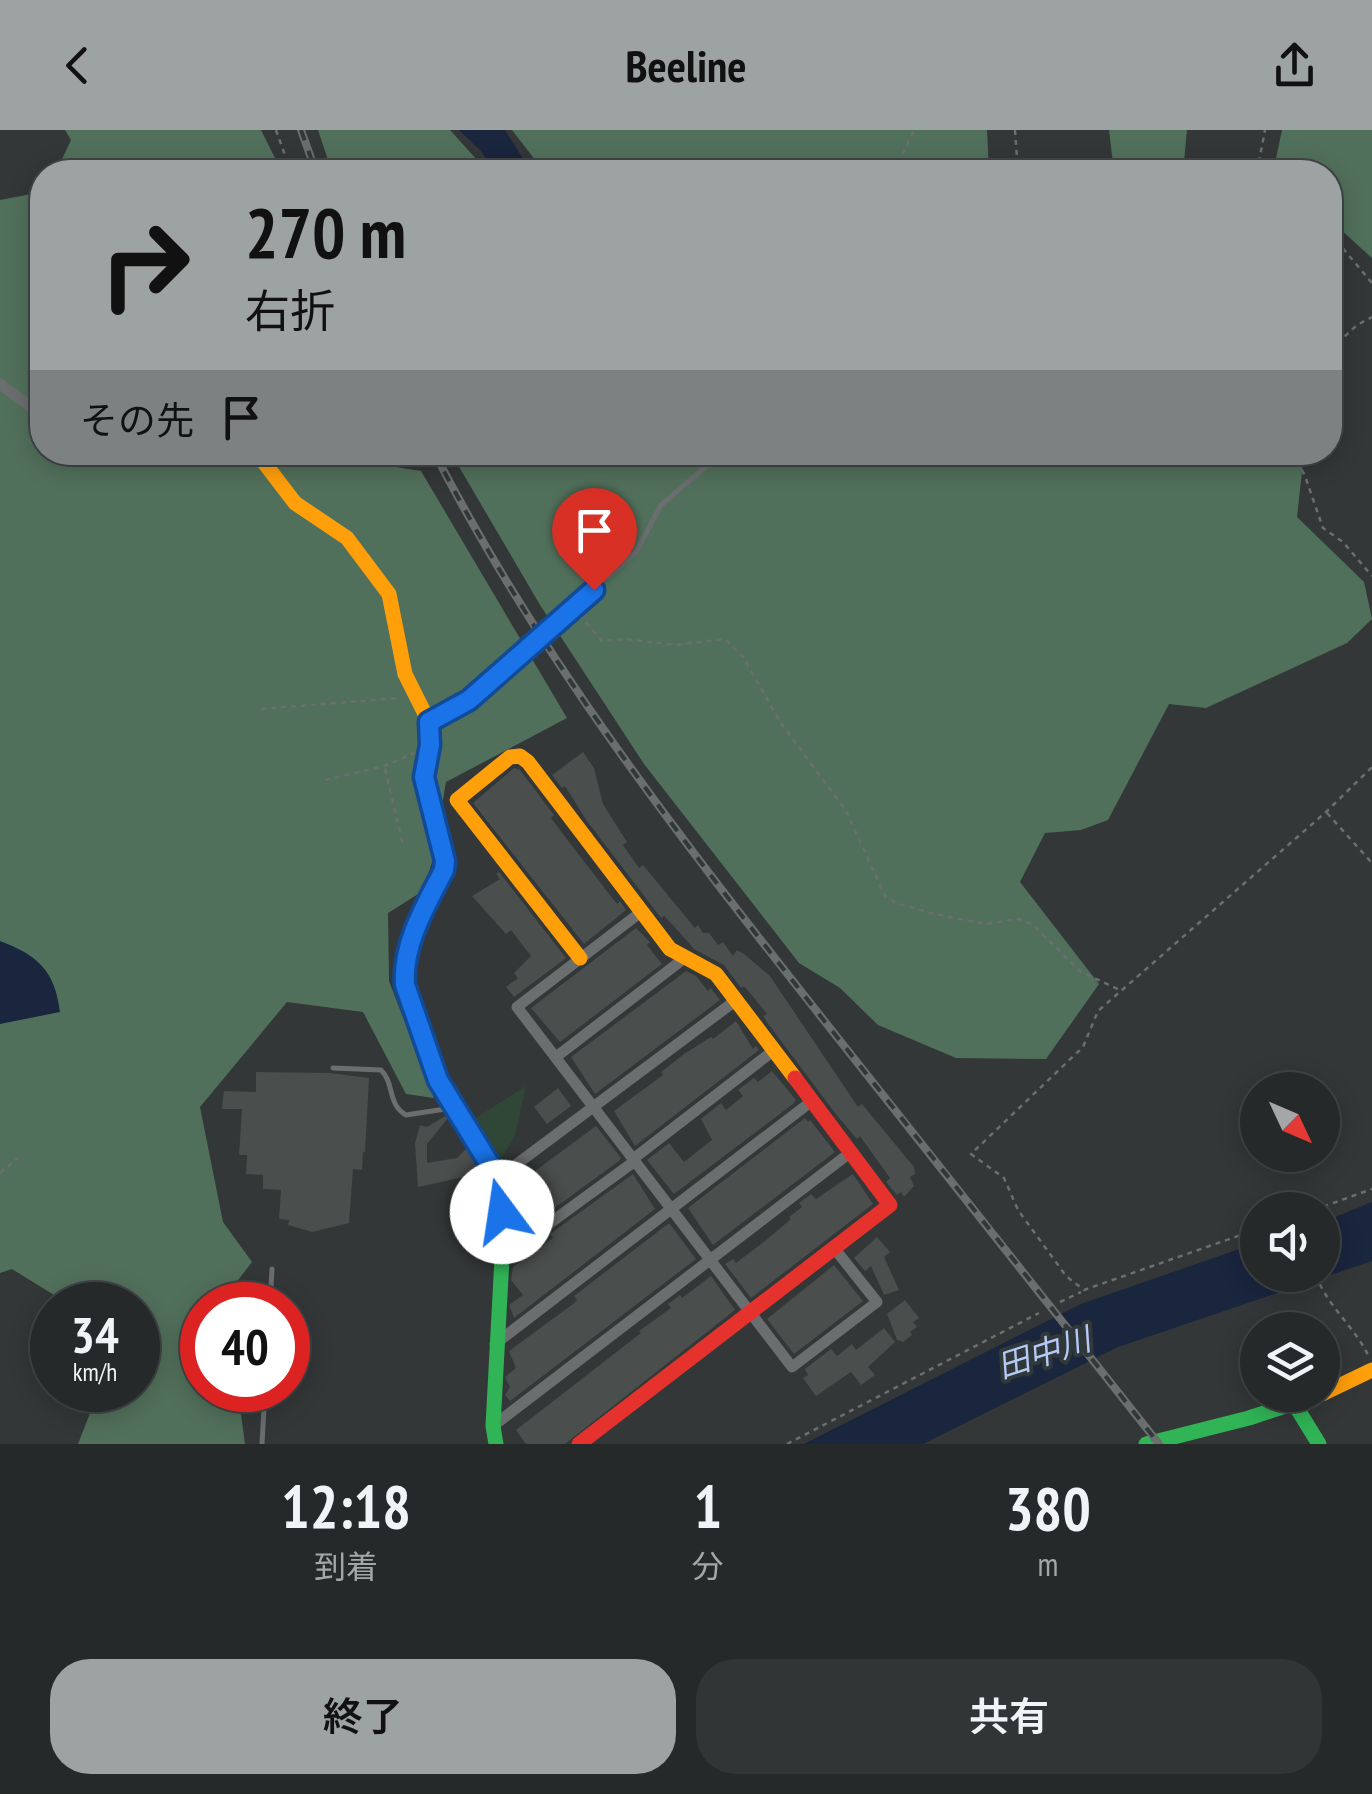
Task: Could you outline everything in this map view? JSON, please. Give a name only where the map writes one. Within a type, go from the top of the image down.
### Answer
[{"type":"street","points":[[0,384],[30,406]]},
{"type":"street","points":[[266,465],[296,503],[346,538],[389,594],[405,674],[429,722],[430,748],[424,777],[445,861],[412,936],[405,985],[438,1080],[498,1178],[502,1198],[502,1258],[494,1344],[496,1444]]},
{"type":"street","points":[[578,1444],[890,1205],[716,974],[670,949],[528,762],[520,756],[510,757],[457,800],[580,958]]},
{"type":"street","points":[[641,912],[517,1007],[792,1367],[878,1302],[834,1248]]},
{"type":"street","points":[[556,1057],[686,957]]},
{"type":"street","points":[[498,1178],[735,1000]]},
{"type":"street","points":[[502,1258],[773,1051]]},
{"type":"street","points":[[494,1344],[812,1102]]},
{"type":"street","points":[[493,1426],[851,1152]]},
{"type":"street","points":[[1340,1385],[1372,1370]]},
{"type":"street","points":[[1146,1444],[1268,1412]]},
{"type":"street","points":[[1299,1412],[1319,1444]]},
{"type":"lane","points":[[429,722],[469,700],[636,552],[661,505],[708,465]]},
{"type":"lane","points":[[333,1068],[381,1070],[389,1079],[392,1101],[406,1115],[455,1108]]},
{"type":"lane","points":[[271,1282],[272,1269]]},
{"type":"lane","points":[[262,1444],[264,1412]]},
{"type":"path","points":[[276,130],[286,160]]},
{"type":"path","points":[[900,160],[914,130]]},
{"type":"path","points":[[1015,130],[1017,160]]},
{"type":"path","points":[[1260,160],[1266,130]]},
{"type":"path","points":[[1342,248],[1372,283]]},
{"type":"path","points":[[1342,339],[1372,317]]},
{"type":"path","points":[[1300,465],[1324,528],[1344,542],[1372,576]]},
{"type":"path","points":[[573,610],[602,641],[627,639],[675,644],[726,639],[743,657],[781,723],[846,811],[886,896],[934,914],[984,924],[1019,920],[1033,925],[1081,972],[1121,991]]},
{"type":"path","points":[[261,709],[414,696]]},
{"type":"path","points":[[325,780],[384,766],[425,746],[430,748]]},
{"type":"path","points":[[384,766],[403,845]]},
{"type":"path","points":[[1084,1290],[1066,1276],[1018,1210],[1004,1178],[971,1154],[1084,1046],[1098,1012],[1326,812],[1372,766]]},
{"type":"path","points":[[1326,812],[1372,863]]},
{"type":"path","points":[[0,1173],[18,1158]]},
{"type":"path","points":[[1340,1201],[1372,1189]]},
{"type":"path","points":[[1060,1302],[1084,1290],[1240,1236]]},
{"type":"path","points":[[1323,1292],[1362,1342],[1372,1362]]},
{"type":"path","points":[[787,1444],[1039,1312]]},
{"type":"green space","points":[[65,130],[261,130],[276,160],[62,160],[71,140]]},
{"type":"green space","points":[[318,130],[450,130],[477,160],[328,160]]},
{"type":"green space","points":[[512,130],[987,130],[988,160],[535,160]]},
{"type":"green space","points":[[1109,130],[1187,130],[1184,160],[1113,160]]},
{"type":"green space","points":[[1282,130],[1372,130],[1372,258],[1342,231],[1342,160],[1276,160]]},
{"type":"green space","points":[[30,194],[30,465],[383,465],[421,471],[567,718],[446,782],[433,859],[423,891],[388,913],[389,981],[434,1098],[406,1094],[363,1012],[287,1002],[200,1107],[223,1222],[252,1262],[237,1282],[180,1282],[180,1412],[241,1412],[245,1444],[78,1444],[90,1412],[160,1412],[160,1282],[33,1282],[12,1269],[0,1273],[0,200]]},
{"type":"green space","points":[[458,465],[1303,465],[1297,517],[1364,582],[1372,619],[1347,643],[1206,708],[1169,704],[1108,820],[1081,830],[1045,833],[1020,882],[1099,984],[1046,1059],[956,1058],[878,1025],[840,988],[799,963],[644,764],[540,605]]},
{"type":"green space","points":[[526,1086],[515,1136],[498,1164],[471,1121]]},
{"type":"water","points":[[459,130],[505,130],[524,160],[487,160]]},
{"type":"water","points":[[0,941],[42,966],[54,985],[60,1012],[0,1024]]},
{"type":"water","points":[[1372,1202],[1372,1261],[1340,1272],[1340,1215]]},
{"type":"water","name":"田中川","points":[[1240,1249],[1240,1292],[1280,1292],[1118,1347],[923,1444],[804,1444],[1081,1304]]},
{"type":"building","points":[[583,752],[594,768],[603,804],[639,868],[643,865],[695,928],[698,925],[703,933],[709,933],[718,945],[723,942],[733,956],[737,950],[744,954],[770,976],[858,1107],[862,1104],[914,1167],[915,1174],[910,1177],[914,1186],[904,1197],[886,1182],[890,1178],[860,1136],[857,1139],[838,1117],[744,986],[741,988],[724,965],[694,949],[664,916],[661,918],[565,786],[562,788],[552,775]]},
{"type":"building","points":[[514,768],[520,770],[566,838],[617,904],[620,901],[626,910],[584,944],[473,803]]},
{"type":"building","points":[[499,872],[566,958],[514,997],[506,987],[518,978],[514,973],[531,956],[511,930],[506,934],[472,896],[500,879],[496,874]]},
{"type":"building","points":[[636,928],[650,942],[647,945],[662,964],[560,1042],[531,1008]]},
{"type":"building","points":[[686,971],[696,976],[708,991],[711,988],[720,1000],[595,1094],[571,1057]]},
{"type":"building","points":[[736,1021],[753,1049],[756,1046],[759,1050],[635,1146],[614,1111],[663,1075],[661,1072],[684,1054]]},
{"type":"building","points":[[772,1071],[796,1100],[793,1104],[674,1194],[647,1160],[669,1143],[684,1162],[712,1140],[701,1119],[721,1103],[726,1110],[743,1096],[738,1090]]},
{"type":"building","points":[[256,1072],[369,1078],[365,1152],[362,1170],[353,1169],[349,1223],[312,1232],[288,1225],[289,1220],[279,1219],[281,1190],[263,1189],[263,1175],[246,1174],[247,1155],[239,1155],[242,1109],[222,1109],[223,1098],[224,1091],[256,1092]]},
{"type":"building","points":[[558,1088],[571,1106],[547,1124],[534,1107]]},
{"type":"building","points":[[447,1115],[427,1144],[427,1163],[457,1158],[467,1148],[482,1173],[418,1187],[415,1143],[420,1125],[427,1127]]},
{"type":"building","points":[[805,1118],[835,1152],[713,1245],[688,1208]]},
{"type":"building","points":[[596,1126],[621,1158],[619,1161],[527,1228],[521,1220],[525,1217],[512,1201],[512,1188]]},
{"type":"building","points":[[633,1174],[655,1209],[514,1318],[509,1305],[523,1295],[511,1280],[513,1267],[553,1238],[550,1234]]},
{"type":"building","points":[[853,1174],[873,1204],[751,1298],[725,1264],[733,1259],[736,1263],[765,1241],[791,1219],[802,1207],[799,1203],[811,1194],[816,1199]]},
{"type":"building","points":[[669,1223],[696,1259],[510,1401],[505,1395],[510,1387],[505,1377],[516,1368],[509,1351],[573,1304],[577,1300],[574,1296]]},
{"type":"building","points":[[877,1237],[890,1252],[884,1257],[899,1290],[884,1295],[871,1266],[865,1271],[854,1258]]},
{"type":"building","points":[[834,1265],[863,1301],[794,1354],[767,1319]]},
{"type":"building","points":[[711,1276],[735,1310],[565,1444],[526,1444],[516,1430],[641,1333],[671,1308],[668,1304]]},
{"type":"building","points":[[905,1300],[919,1318],[913,1322],[917,1327],[910,1332],[912,1335],[903,1342],[897,1340],[887,1314]]},
{"type":"building","points":[[884,1328],[895,1342],[868,1367],[875,1375],[861,1385],[851,1372],[816,1396],[803,1378],[808,1375],[805,1369],[831,1349],[837,1356],[852,1344],[856,1350]]},
{"type":"railway","points":[[301,130],[312,160]]},
{"type":"railway","points":[[441,465],[565,674],[665,814],[1159,1444]]},
{"type":"traffic: fast","points":[[406,987],[438,1080],[501,1188],[502,1258],[493,1426],[496,1444]]},
{"type":"traffic: fast","points":[[1146,1444],[1267,1412]]},
{"type":"traffic: fast","points":[[1299,1412],[1319,1444]]},
{"type":"traffic: slow","points":[[266,465],[295,503],[347,538],[389,594],[405,674],[429,722],[430,745],[424,777],[445,861],[412,936],[404,972],[406,987]]},
{"type":"traffic: slow","points":[[580,958],[457,800],[510,757],[520,756],[528,762],[670,949],[716,974],[795,1078]]},
{"type":"traffic: slow","points":[[1340,1385],[1372,1370]]},
{"type":"traffic: jam","points":[[579,1444],[890,1205],[795,1078]]},
{"type":"route","points":[[502,1212],[498,1178],[438,1080],[405,985],[412,936],[445,861],[425,789],[429,722],[469,700],[594,590]]}]
